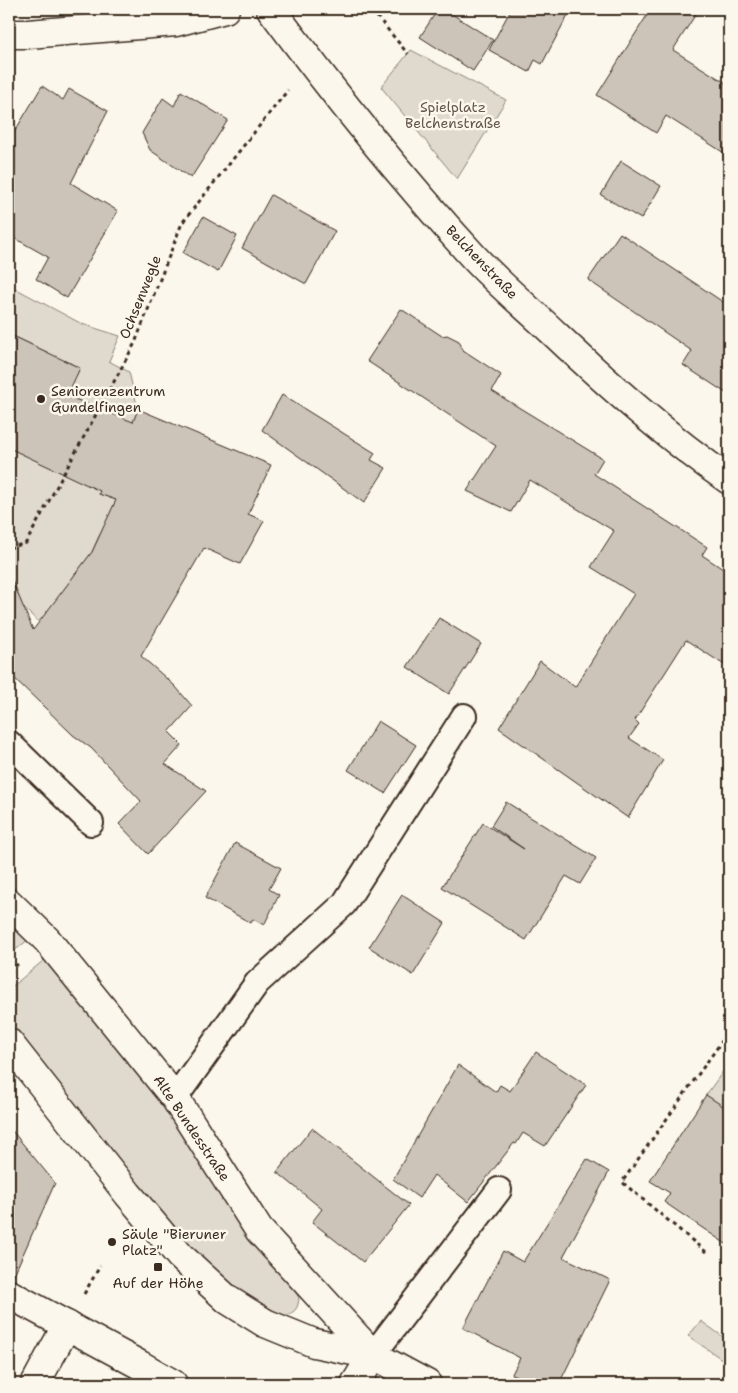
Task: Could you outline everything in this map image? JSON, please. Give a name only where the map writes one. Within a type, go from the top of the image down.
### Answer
[{"type":"street","points":[[9,34],[176,22],[224,9]]},
{"type":"street","name":"Belchenstraße","points":[[271,9],[310,62],[390,161],[472,256],[608,384],[695,456],[729,480]]},
{"type":"street","name":"Alte Bundesstraße","points":[[9,903],[47,940],[175,1098],[259,1230],[373,1355]]},
{"type":"street","name":"Alte Bundesstraße","points":[[9,1043],[128,1194],[180,1256],[228,1300],[265,1323],[314,1342],[373,1355],[427,1384]]},
{"type":"street","points":[[9,1294],[140,1364],[173,1384]]},
{"type":"street","points":[[35,1384],[67,1325]]},
{"type":"street","points":[[355,1384],[373,1355]]},
{"type":"lane","points":[[175,1098],[257,983],[344,904],[464,716]]},
{"type":"lane","points":[[9,743],[90,823]]},
{"type":"lane","points":[[373,1355],[498,1190]]},
{"type":"path","points":[[373,9],[408,54]]},
{"type":"path","name":"Ochsenwegle","points":[[9,548],[26,543],[135,343],[182,223],[310,62]]},
{"type":"path","points":[[706,1252],[622,1182],[729,1031]]},
{"type":"green space","name":"Spielplatz Belchenstraße","points":[[411,50],[506,100],[457,179],[381,87]]},
{"type":"green space","points":[[9,285],[82,324],[120,336],[109,361],[129,372],[138,409],[119,462],[112,460],[99,494],[122,502],[99,536],[92,552],[41,624],[16,601],[17,590],[9,576],[9,448],[15,451],[16,447],[67,396],[79,368],[69,362],[66,366],[47,352],[9,334]]},
{"type":"green space","points":[[9,903],[38,932],[9,955]]},
{"type":"green space","points":[[55,951],[259,1230],[299,1298],[297,1308],[293,1312],[283,1316],[205,1279],[9,1045],[9,989]]},
{"type":"green space","points":[[729,1063],[729,1106],[727,1109],[706,1095]]},
{"type":"green space","points":[[701,1321],[729,1341],[729,1364],[688,1336]]},
{"type":"building","points":[[438,9],[444,9],[493,40],[473,71],[420,37]]},
{"type":"building","points":[[511,9],[571,9],[542,64],[535,60],[529,72],[489,50]]},
{"type":"building","points":[[651,9],[699,9],[673,50],[729,85],[729,156],[666,116],[656,133],[597,95]]},
{"type":"building","points":[[42,86],[63,100],[69,89],[108,111],[71,183],[118,211],[67,298],[36,279],[48,257],[9,235],[9,141]]},
{"type":"building","points":[[181,91],[228,120],[191,178],[150,150],[142,133],[163,98],[174,106]]},
{"type":"building","points":[[621,161],[661,186],[641,219],[601,195]]},
{"type":"building","points":[[271,195],[335,231],[306,284],[242,248]]},
{"type":"building","points":[[203,217],[237,236],[218,272],[183,253]]},
{"type":"building","points":[[620,233],[729,306],[729,395],[683,365],[692,351],[588,280]]},
{"type":"building","points":[[401,309],[442,336],[447,335],[459,341],[463,350],[501,375],[492,391],[603,459],[594,474],[707,547],[702,555],[729,573],[729,668],[686,640],[635,720],[639,724],[629,738],[663,760],[628,818],[499,728],[540,661],[575,687],[634,594],[591,567],[614,531],[530,480],[511,512],[467,491],[496,446],[367,361]]},
{"type":"building","points":[[9,334],[80,368],[67,396],[133,422],[138,409],[271,465],[248,514],[264,521],[240,564],[204,548],[141,656],[175,686],[192,706],[169,732],[182,745],[165,764],[206,791],[148,854],[119,824],[141,801],[91,748],[73,735],[9,673],[9,573],[33,630],[92,552],[116,500],[99,494],[100,491],[9,448]]},
{"type":"building","points":[[282,395],[375,453],[371,460],[386,468],[364,503],[262,430]]},
{"type":"building","points":[[439,618],[481,644],[449,694],[407,667]]},
{"type":"building","points":[[378,721],[416,745],[385,793],[348,770]]},
{"type":"building","points":[[506,802],[596,858],[580,884],[566,876],[526,940],[442,887],[483,823],[524,849],[491,826]]},
{"type":"building","points":[[235,843],[281,868],[269,889],[279,895],[264,925],[253,919],[251,923],[205,898]]},
{"type":"building","points":[[402,895],[445,923],[413,975],[369,947]]},
{"type":"building","points":[[536,1052],[586,1085],[545,1146],[523,1133],[468,1202],[434,1175],[419,1198],[393,1179],[458,1065],[496,1092],[500,1085],[510,1091]]},
{"type":"building","points":[[706,1095],[729,1110],[729,1246],[664,1202],[670,1193],[650,1181]]},
{"type":"building","points":[[9,1127],[55,1183],[12,1279],[9,1278]]},
{"type":"building","points":[[312,1128],[409,1205],[363,1262],[312,1222],[322,1209],[277,1172]]},
{"type":"building","points":[[587,1159],[609,1172],[563,1257],[610,1280],[559,1384],[534,1384],[512,1374],[520,1358],[463,1328],[503,1251],[523,1262]]},
{"type":"place","name":"Seniorenzentrum Gundelfingen","points":[[41,399]]},
{"type":"place","name":"Säule \"Bieruner Platz\"","points":[[112,1242]]},
{"type":"place","name":"Auf der Höhe","points":[[158,1267]]}]
